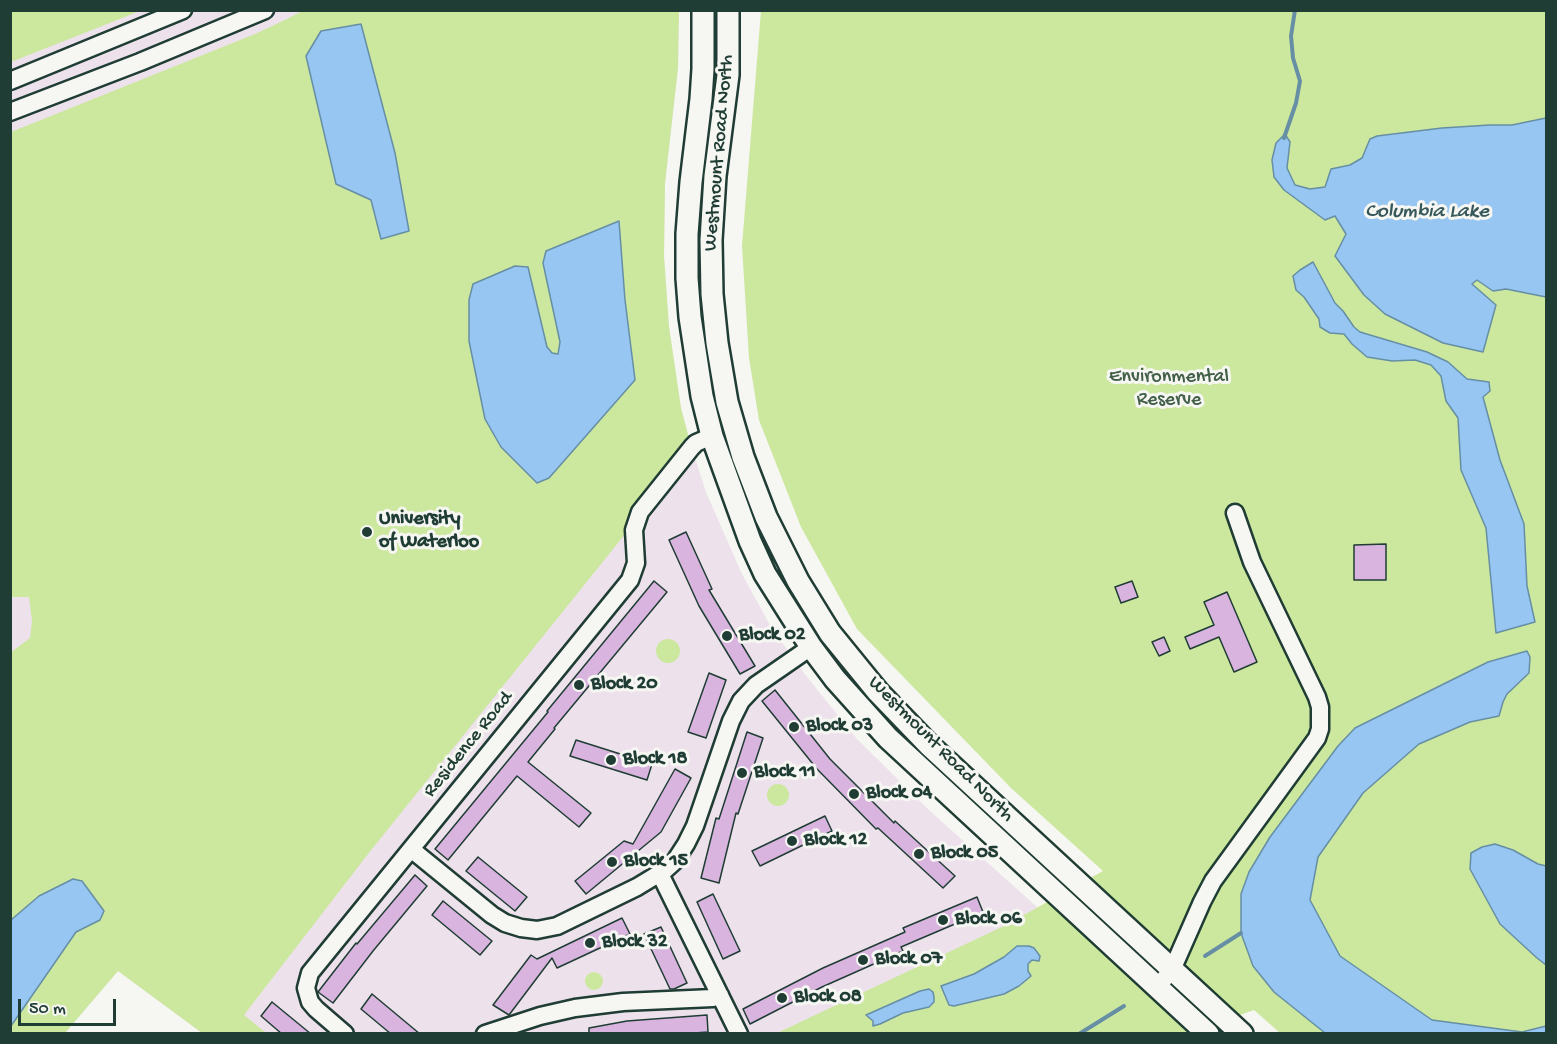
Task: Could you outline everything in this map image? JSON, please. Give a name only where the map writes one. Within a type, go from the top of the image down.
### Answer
[{"type":"main road","name":"Westmount Road North","points":[[703,10],[701,99],[689,208],[687,278],[690,317],[702,396],[712,436],[750,541],[765,574],[811,647],[835,679],[888,738],[1208,1034]]},
{"type":"main road","name":"Westmount Road North","points":[[728,10],[728,75],[712,208],[712,294],[717,343],[730,412],[743,457],[766,516],[798,580],[830,633],[878,692],[929,745],[1242,1034]]},
{"type":"street","points":[[10,81],[183,10]]},
{"type":"street","points":[[10,112],[140,62],[265,10]]},
{"type":"street","name":"Residence Road","points":[[345,1034],[312,1005],[306,993],[307,980],[311,972],[630,580],[636,558],[634,525],[639,514],[688,450],[696,443],[712,436]]},
{"type":"street","points":[[1157,987],[1172,970],[1213,881],[1317,738],[1320,729],[1320,707],[1317,697],[1252,562],[1235,513]]},
{"type":"street","points":[[411,849],[500,920],[530,930],[557,926],[638,887],[660,874],[675,861],[690,839],[731,721],[741,700],[756,685],[811,647]]},
{"type":"street","points":[[660,874],[739,1034]]},
{"type":"street","points":[[485,1034],[540,1016],[581,1007],[623,1002],[713,998],[720,995]]},
{"type":"shaded area","name":"University of Waterloo","points":[[10,11],[679,11],[678,68],[665,183],[664,256],[669,327],[681,408],[690,442],[706,492],[741,572],[771,627],[804,673],[857,739],[929,810],[1173,1033],[202,1033],[118,971],[65,1033],[11,1033]]},
{"type":"green space","points":[[11,10],[140,10],[140,11],[11,62]]},
{"type":"green space","name":"University of Waterloo","points":[[302,11],[679,11],[678,68],[665,183],[664,256],[669,327],[681,408],[690,442],[630,528],[368,854],[244,1015],[266,1033],[202,1033],[118,971],[65,1033],[11,1033],[11,1026],[76,932],[100,920],[39,896],[11,920],[10,653],[30,638],[32,621],[29,597],[10,597],[11,132]],"holes":[[[306,56],[409,231],[381,238],[371,200],[336,184]],[[619,222],[625,300],[536,483],[473,285],[515,266],[528,267],[547,347],[552,353],[558,355],[560,342],[543,263]]]},
{"type":"green space","name":"Environmental Reserve","points":[[761,11],[1546,11],[1546,1033],[1280,1033],[1254,1010],[1186,1034],[777,1033],[1004,926],[1103,871],[1011,788],[857,629],[801,527],[759,420],[749,358],[742,246]]},
{"type":"green space","points":[[668,639],[673,640],[679,646],[679,656],[673,662],[668,663],[663,662],[657,656],[656,651],[657,646],[663,640]]},
{"type":"green space","points":[[778,784],[786,787],[789,795],[786,803],[778,806],[770,803],[767,795],[770,787]]},
{"type":"green space","points":[[594,972],[600,975],[603,981],[600,987],[594,990],[588,987],[585,981],[588,975]]},
{"type":"water","points":[[361,24],[395,153],[409,231],[381,239],[371,200],[336,184],[306,56],[321,31]]},
{"type":"water","name":"Columbia Lake","points":[[1546,118],[1546,297],[1506,289],[1493,291],[1477,280],[1472,284],[1496,305],[1483,352],[1443,343],[1385,314],[1364,295],[1335,256],[1346,234],[1335,216],[1325,220],[1284,190],[1274,177],[1272,160],[1276,143],[1285,134],[1290,142],[1287,168],[1295,185],[1310,189],[1325,187],[1331,169],[1350,165],[1362,158],[1370,139],[1377,136],[1442,128],[1512,125]]},
{"type":"water","points":[[619,221],[625,300],[635,380],[549,478],[537,483],[501,447],[485,419],[469,341],[469,300],[473,284],[515,266],[528,267],[547,347],[552,353],[558,354],[560,342],[543,263],[546,251]]},
{"type":"water","points":[[1313,262],[1335,303],[1360,332],[1427,352],[1448,362],[1467,379],[1489,382],[1490,391],[1483,397],[1500,460],[1524,524],[1527,586],[1535,622],[1496,633],[1486,528],[1461,470],[1458,418],[1446,401],[1441,376],[1431,365],[1415,360],[1392,361],[1367,357],[1344,334],[1330,333],[1320,327],[1319,319],[1304,297],[1296,290],[1293,276]]},
{"type":"water","points":[[1527,651],[1530,657],[1529,673],[1507,694],[1499,716],[1470,722],[1419,744],[1363,793],[1318,857],[1310,900],[1340,956],[1432,1020],[1522,1032],[1546,1026],[1546,1033],[1325,1033],[1274,992],[1253,966],[1241,933],[1241,894],[1249,872],[1270,837],[1338,746],[1355,728],[1488,662]]},
{"type":"water","points":[[1495,844],[1546,866],[1546,965],[1500,924],[1470,869],[1471,853]]},
{"type":"water","points":[[73,879],[82,881],[104,911],[100,920],[76,932],[11,1026],[11,920],[39,896]]},
{"type":"water","points":[[1017,946],[1034,948],[1040,956],[1039,961],[1032,960],[1028,964],[1031,976],[1004,994],[954,1006],[949,1005],[941,986],[974,974],[1004,957]]},
{"type":"water","points":[[929,989],[933,992],[934,1002],[929,1007],[903,1013],[873,1026],[873,1021],[866,1015],[920,991]]},
{"type":"building","points":[[686,532],[712,589],[709,590],[755,666],[740,674],[699,606],[669,540]]},
{"type":"building","points":[[1386,544],[1386,580],[1354,580],[1354,545]]},
{"type":"building","points":[[654,581],[667,592],[528,762],[591,813],[579,827],[517,776],[448,860],[435,849]]},
{"type":"building","points":[[1132,581],[1138,597],[1121,603],[1115,587]]},
{"type":"building","points":[[1227,592],[1257,662],[1234,672],[1219,637],[1190,649],[1185,637],[1214,625],[1204,602]]},
{"type":"building","points":[[1164,637],[1170,651],[1159,656],[1152,642]]},
{"type":"building","points":[[709,673],[726,680],[706,738],[688,732]]},
{"type":"building","points":[[775,690],[830,759],[894,823],[895,821],[955,876],[943,888],[878,828],[876,829],[817,769],[762,701]]},
{"type":"building","points":[[747,732],[763,738],[738,814],[736,813],[719,883],[701,878],[716,818],[719,819]]},
{"type":"building","name":"Block 18","points":[[576,740],[652,764],[647,780],[570,756]]},
{"type":"building","points":[[675,769],[691,778],[661,832],[586,894],[575,881],[624,841],[633,844]]},
{"type":"building","name":"Block 12","points":[[825,816],[832,831],[760,866],[752,851]]},
{"type":"building","points":[[478,857],[527,897],[515,911],[466,871]]},
{"type":"building","points":[[415,875],[427,886],[333,1003],[318,992],[356,943]]},
{"type":"building","points":[[713,894],[740,951],[723,959],[697,902]]},
{"type":"building","points":[[977,897],[983,912],[901,947],[903,951],[822,987],[750,1024],[743,1009],[823,968],[905,932],[903,928]]},
{"type":"building","points":[[443,901],[492,941],[480,955],[432,915]]},
{"type":"building","points":[[622,918],[630,934],[557,968],[552,958],[509,1015],[493,1005],[531,955],[537,959]]},
{"type":"building","points":[[661,927],[687,983],[674,989],[670,989],[644,934]]},
{"type":"building","points":[[372,994],[420,1034],[391,1034],[361,1009]]},
{"type":"building","points":[[272,1002],[311,1034],[282,1034],[261,1016]]},
{"type":"building","points":[[707,1015],[708,1032],[589,1034],[589,1028],[627,1021]]},
{"type":"waterway","points":[[1284,138],[1296,103],[1300,81],[1293,58],[1291,36],[1295,10]]},
{"type":"waterway","points":[[1205,956],[1241,933]]},
{"type":"waterway","points":[[1079,1034],[1124,1006]]},
{"type":"place","name":"University of Waterloo","points":[[367,532]]},
{"type":"place","name":"Block 02","points":[[727,636]]},
{"type":"place","name":"Block 20","points":[[579,685]]},
{"type":"place","name":"Block 03","points":[[794,727]]},
{"type":"place","name":"Block 18","points":[[611,760]]},
{"type":"place","name":"Block 11","points":[[742,773]]},
{"type":"place","name":"Block 04","points":[[854,794]]},
{"type":"place","name":"Block 12","points":[[792,841]]},
{"type":"place","name":"Block 05","points":[[919,854]]},
{"type":"place","name":"Block 15","points":[[612,862]]},
{"type":"place","name":"Block 06","points":[[943,920]]},
{"type":"place","name":"Block 32","points":[[590,943]]},
{"type":"place","name":"Block 07","points":[[863,960]]},
{"type":"place","name":"Block 08","points":[[782,998]]}]
